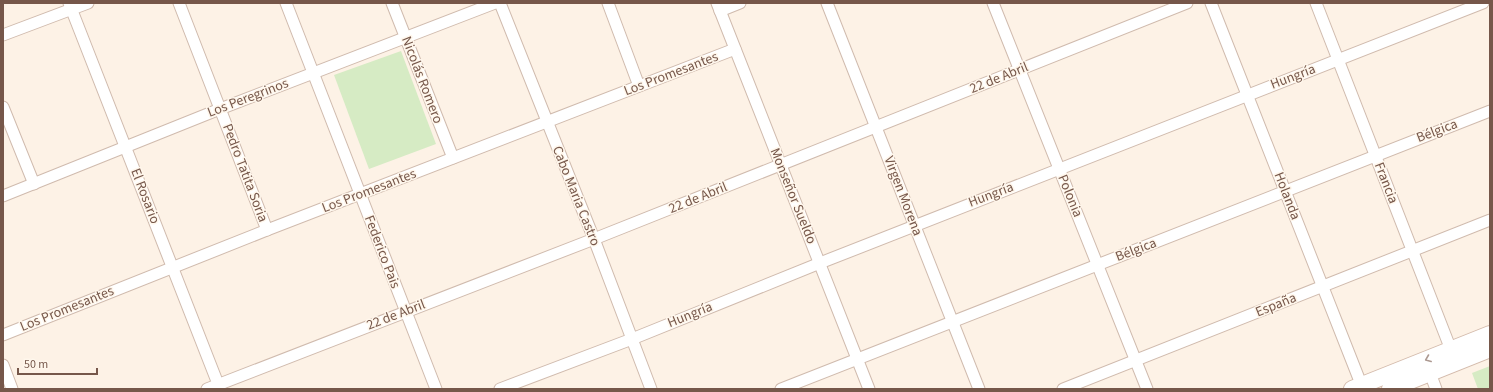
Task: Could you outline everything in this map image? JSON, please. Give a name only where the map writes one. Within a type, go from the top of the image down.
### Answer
[{"type":"street","points":[[3,35],[71,6],[88,3]]},
{"type":"street","name":"Pedro Tatita Soria","points":[[179,3],[267,230]]},
{"type":"street","name":"Federico Pais","points":[[286,3],[436,389]]},
{"type":"street","name":"Nicolás Romero","points":[[392,3],[452,158]]},
{"type":"street","name":"Los Peregrinos","points":[[3,196],[220,109],[495,3]]},
{"type":"street","name":"Cabo Maria Castro","points":[[500,3],[594,239],[651,389]]},
{"type":"street","points":[[608,3],[639,86]]},
{"type":"street","points":[[719,7],[740,3]]},
{"type":"street","name":"Virgen Morena","points":[[827,3],[978,389]]},
{"type":"street","name":"Polonia","points":[[993,3],[1147,389]]},
{"type":"street","name":"22 de Abril","points":[[207,389],[219,387],[1187,3]]},
{"type":"street","name":"Holanda","points":[[1211,3],[1322,287],[1358,388]]},
{"type":"street","name":"Francia","points":[[1316,3],[1454,356]]},
{"type":"street","name":"Hungría","points":[[500,389],[632,339],[820,263],[1483,3]]},
{"type":"street","name":"El Rosario","points":[[71,6],[219,387]]},
{"type":"street","name":"Monseñor Sueldo","points":[[719,7],[869,389]]},
{"type":"street","name":"Los Promesantes","points":[[3,335],[172,267],[735,49]]},
{"type":"street","points":[[3,107],[34,184]]},
{"type":"street","name":"Bélgica","points":[[781,389],[1490,110]]},
{"type":"street","name":"España","points":[[1063,389],[1490,220]]},
{"type":"street","points":[[1390,389],[1430,373],[1490,334]]},
{"type":"street","points":[[1358,388],[1454,356],[1490,349]]},
{"type":"street","points":[[3,365],[12,389]]},
{"type":"street","points":[[1430,373],[1436,389]]},
{"type":"green space","points":[[401,51],[436,144],[369,169],[334,75]]},
{"type":"green space","points":[[1490,366],[1490,389],[1478,389],[1472,373]]}]
